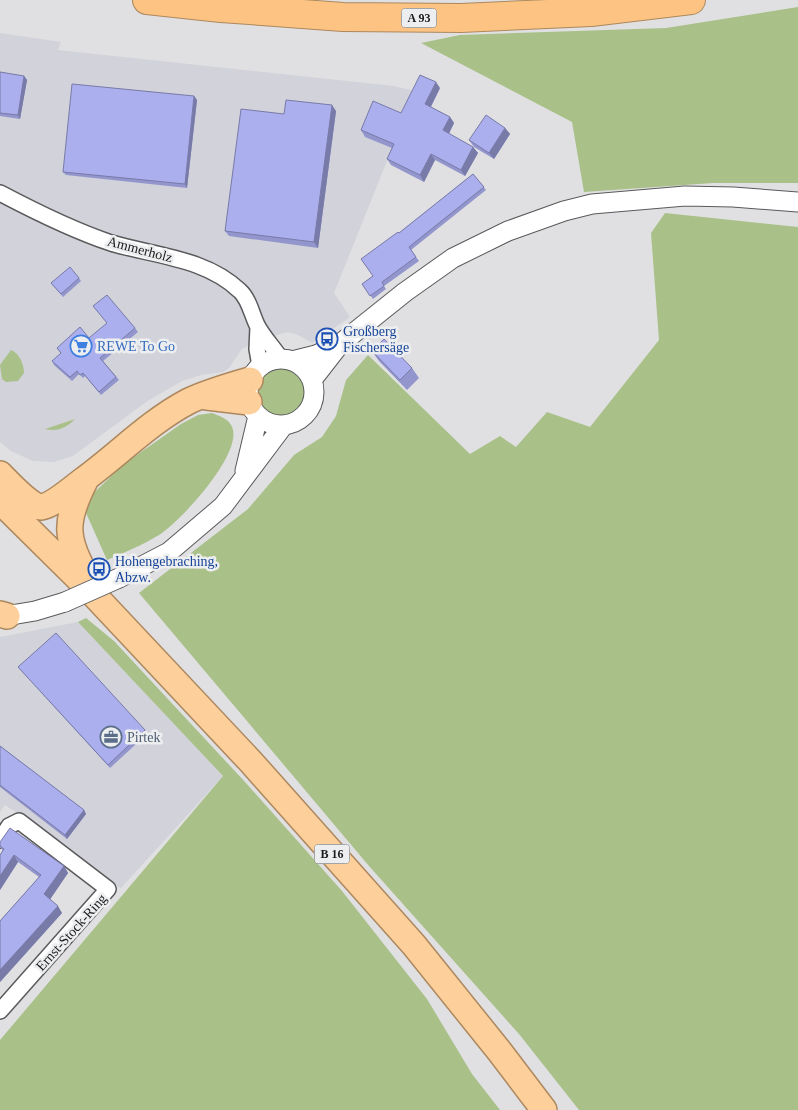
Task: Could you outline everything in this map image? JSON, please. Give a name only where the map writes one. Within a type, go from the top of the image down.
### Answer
[{"type":"highway","name":"A 93","points":[[147,0],[221,8],[343,17],[461,18],[591,12],[690,0]]},
{"type":"highway","points":[[0,474],[33,505],[40,507],[49,504],[87,477],[135,438],[186,403],[200,396],[254,391]]},
{"type":"highway","points":[[87,477],[74,502],[70,521],[71,542],[82,568],[102,602]]},
{"type":"highway","name":"B 16","points":[[3,506],[102,602],[251,762],[414,945],[544,1110]]},
{"type":"street","name":"Ammerholz","points":[[0,193],[66,226],[111,243],[167,256],[206,268],[224,278],[242,293],[258,327],[287,360]]},
{"type":"street","points":[[312,380],[340,344],[405,292],[453,258],[508,231],[564,211],[592,204],[685,196],[798,202]]},
{"type":"street","name":"Ammerholz","points":[[254,391],[258,327]]},
{"type":"street","points":[[243,478],[254,391],[270,360],[287,360],[316,355],[340,344]]},
{"type":"street","points":[[254,391],[274,425],[283,426],[302,418],[309,410],[313,400],[312,380],[301,365],[287,360]]},
{"type":"street","points":[[2,615],[35,611],[65,602],[119,578],[168,552],[223,506],[283,426]]},
{"type":"street","name":"Ernst-Stock-Ring","points":[[0,840],[9,826],[18,821],[108,889],[0,1011]]},
{"type":"shaded area","points":[[0,33],[61,42],[58,50],[394,86],[415,91],[334,293],[350,317],[312,343],[288,332],[262,339],[242,349],[229,368],[223,372],[201,375],[182,381],[146,402],[73,456],[54,462],[33,461],[11,451],[0,442]]},
{"type":"shaded area","points":[[78,622],[223,776],[121,888],[108,883],[34,824],[5,805],[0,812],[0,637]]},
{"type":"green space","points":[[798,7],[798,183],[713,183],[584,192],[572,122],[421,43],[460,35],[666,28]]},
{"type":"green space","points":[[665,213],[798,227],[798,1110],[579,1110],[519,1034],[369,866],[139,593],[248,509],[294,455],[322,437],[336,416],[346,380],[368,355],[470,454],[500,436],[516,447],[547,412],[590,427],[659,340],[651,233]]},
{"type":"green space","points":[[11,350],[20,359],[24,373],[18,381],[6,382],[2,379],[0,365]]},
{"type":"green space","points":[[280,366],[290,368],[298,374],[304,382],[306,392],[304,402],[298,410],[290,416],[280,418],[270,416],[262,410],[256,402],[254,392],[256,382],[262,374],[270,368]]},
{"type":"green space","points":[[212,413],[223,418],[231,425],[233,436],[229,451],[221,467],[209,484],[169,528],[140,545],[107,560],[82,504],[124,464],[181,424],[198,415]]},
{"type":"green space","points":[[75,419],[61,428],[54,430],[45,429]]},
{"type":"green space","points":[[86,618],[114,641],[245,782],[342,891],[427,999],[472,1074],[500,1110],[0,1110],[0,1040],[223,776],[78,622]]},
{"type":"building","points":[[0,72],[24,76],[18,115],[0,113]]},
{"type":"building","points":[[420,75],[436,82],[425,104],[450,117],[443,130],[473,147],[461,170],[431,154],[420,175],[387,159],[394,144],[361,130],[373,101],[401,113]]},
{"type":"building","points":[[72,84],[194,96],[185,184],[63,172]]},
{"type":"building","points":[[286,100],[332,105],[314,242],[225,231],[241,109],[284,114]]},
{"type":"building","points":[[486,115],[505,128],[489,153],[469,140]]},
{"type":"building","points":[[473,174],[484,187],[409,247],[416,257],[382,282],[384,286],[370,296],[362,284],[373,276],[361,259],[399,233]]},
{"type":"building","points":[[70,267],[79,278],[61,294],[51,283]]},
{"type":"building","points":[[107,295],[135,328],[100,358],[116,377],[99,392],[83,373],[80,375],[77,371],[70,377],[52,361],[61,353],[57,348],[80,327],[89,338],[107,323],[93,306]]},
{"type":"building","points":[[384,339],[412,368],[400,380],[372,351]]},
{"type":"building","points":[[56,633],[145,730],[108,765],[18,667]]},
{"type":"building","points":[[0,746],[84,810],[65,835],[0,785]]},
{"type":"building","points":[[10,828],[64,866],[44,894],[58,906],[0,970],[0,921],[41,875],[14,855],[0,876],[0,855],[4,849],[0,846],[0,842]]},
{"type":"place","name":"Großberg Fischersäge","points":[[327,339]]},
{"type":"place","name":"REWE To Go","points":[[81,346]]},
{"type":"place","name":"Hohengebraching, Abzw.","points":[[99,569]]},
{"type":"place","name":"Pirtek","points":[[111,737]]}]
